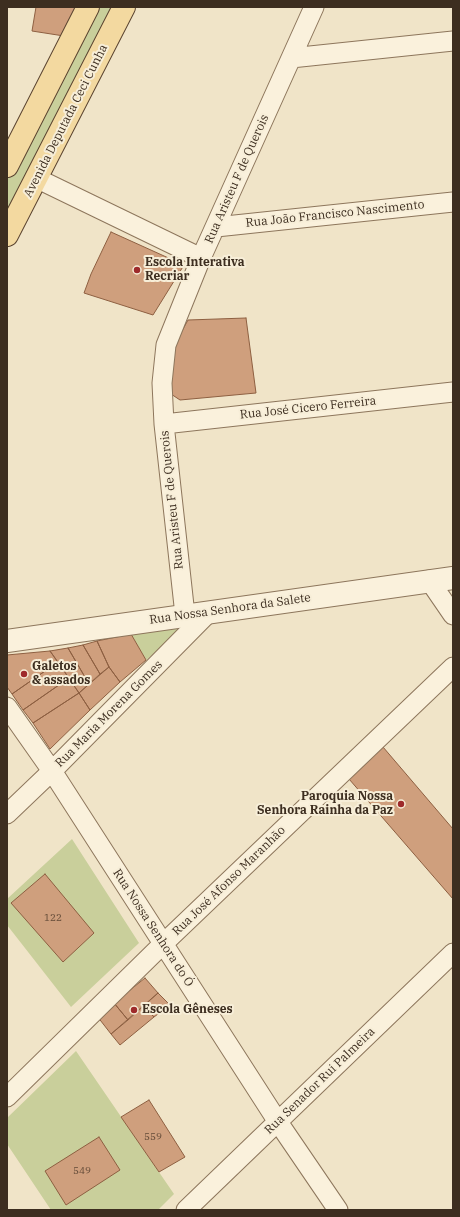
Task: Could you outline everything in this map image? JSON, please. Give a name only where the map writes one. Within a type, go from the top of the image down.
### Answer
[{"type":"main road","points":[[7,166],[88,7]]},
{"type":"main road","name":"Avenida Deputada Ceci Cunha","points":[[7,235],[124,7]]},
{"type":"street","name":"Rua Aristeu F de Querois","points":[[185,615],[164,424],[162,383],[166,345],[201,258],[314,7]]},
{"type":"street","points":[[291,58],[453,41]]},
{"type":"street","points":[[36,178],[201,258]]},
{"type":"street","name":"Rua João Francisco Nascimento","points":[[216,227],[453,202]]},
{"type":"street","name":"Rua José Cicero Ferreira","points":[[164,424],[453,392]]},
{"type":"street","name":"Rua Nossa Senhora da Salete","points":[[7,641],[428,580],[453,578]]},
{"type":"street","points":[[428,580],[453,615]]},
{"type":"street","name":"Rua Maria Morena Gomes","points":[[7,814],[52,771],[209,612]]},
{"type":"street","name":"Rua José Afonso Maranhão","points":[[7,1097],[164,943],[453,666]]},
{"type":"street","name":"Rua Nossa Senhora do Ó","points":[[7,707],[52,771],[278,1122],[338,1210]]},
{"type":"street","name":"Rua Senador Rui Palmeira","points":[[186,1210],[453,953]]},
{"type":"green space","points":[[88,7],[124,7],[7,235],[7,166]]},
{"type":"green space","points":[[172,628],[178,629],[179,633],[146,660],[131,634]]},
{"type":"green space","points":[[72,839],[139,943],[71,1007],[7,925],[7,899]]},
{"type":"green space","points":[[76,1051],[174,1194],[158,1210],[51,1210],[7,1144],[7,1118]]},
{"type":"building","points":[[36,7],[80,7],[64,36],[32,31]]},
{"type":"building","name":"Escola Interativa Recriar","points":[[111,232],[184,265],[153,315],[84,293],[91,274]]},
{"type":"building","points":[[246,318],[256,393],[180,400],[168,392],[172,349],[188,320]]},
{"type":"building","points":[[131,634],[146,660],[120,682],[109,667],[97,641]]},
{"type":"building","points":[[97,641],[109,667],[100,674],[83,645]]},
{"type":"building","points":[[83,645],[100,674],[89,684],[68,648]]},
{"type":"building","points":[[68,648],[89,684],[79,693],[50,651]]},
{"type":"building","name":"Galetos & assados","points":[[50,651],[58,662],[12,694],[7,687],[7,655]]},
{"type":"building","points":[[58,662],[69,678],[23,710],[12,694]]},
{"type":"building","points":[[109,667],[120,682],[90,710],[79,693]]},
{"type":"building","points":[[69,678],[79,693],[33,723],[23,710]]},
{"type":"building","points":[[79,693],[90,710],[50,749],[33,723]]},
{"type":"building","name":"Paroquia Nossa Senhora Rainha da Paz","points":[[383,747],[453,829],[453,899],[349,779]]},
{"type":"building","points":[[45,874],[94,933],[63,962],[11,903]]},
{"type":"building","points":[[145,978],[158,993],[128,1020],[114,1003]]},
{"type":"building","points":[[158,993],[170,1005],[154,1017],[143,1006]]},
{"type":"building","points":[[114,1003],[128,1020],[111,1034],[97,1016]]},
{"type":"building","points":[[143,1006],[154,1017],[120,1045],[111,1034]]},
{"type":"building","points":[[149,1100],[185,1157],[159,1172],[121,1117]]},
{"type":"building","points":[[99,1137],[120,1170],[66,1205],[45,1171]]},
{"type":"place","name":"Escola Interativa Recriar","points":[[137,270]]},
{"type":"place","name":"Galetos & assados","points":[[24,674]]},
{"type":"place","name":"Paroquia Nossa Senhora Rainha da Paz","points":[[401,804]]},
{"type":"place","name":"Escola Gêneses","points":[[134,1010]]}]
